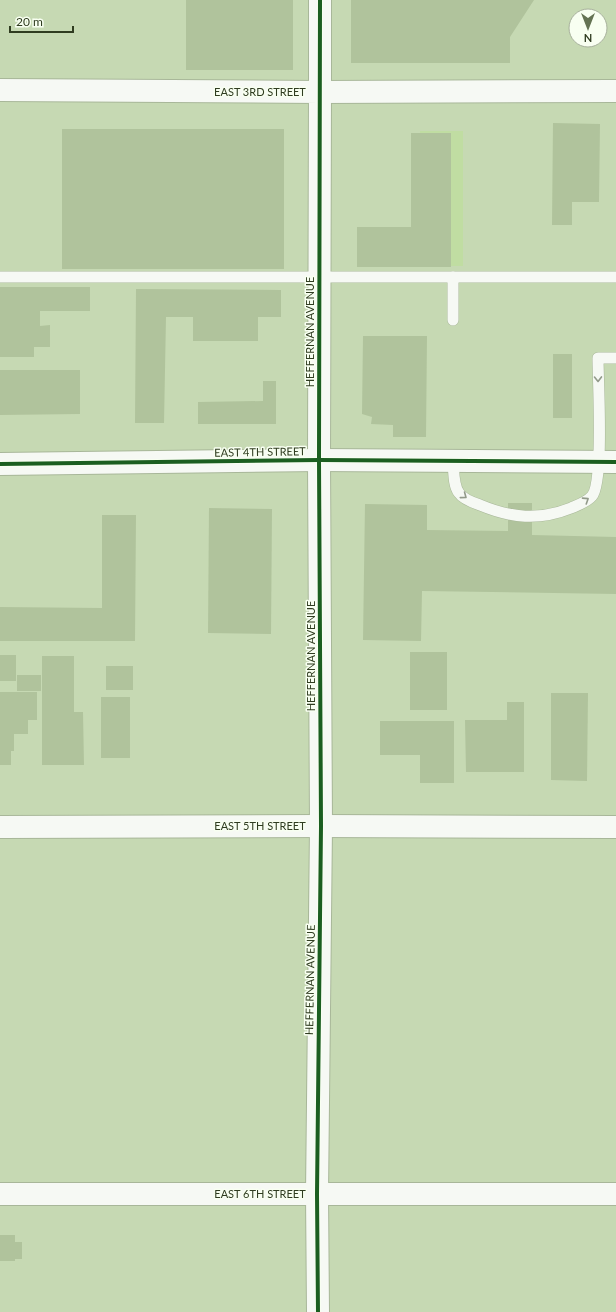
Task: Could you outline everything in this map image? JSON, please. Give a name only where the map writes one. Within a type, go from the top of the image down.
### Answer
[{"type":"street","name":"HEFFERNAN AVENUE","points":[[318,1312],[317,1194],[321,826],[319,460],[320,0]]},
{"type":"street","name":"EAST 3RD STREET","points":[[0,90],[320,92],[616,91]]},
{"type":"street","name":"EAST 4TH STREET","points":[[0,464],[319,460],[608,462]]},
{"type":"street","name":"EAST 5TH STREET","points":[[0,827],[616,827]]},
{"type":"street","name":"EAST 6TH STREET","points":[[0,1194],[616,1194]]},
{"type":"lane","points":[[0,277],[616,277]]},
{"type":"lane","points":[[453,277],[453,320]]},
{"type":"lane","points":[[453,461],[454,480],[459,494],[472,502],[495,512],[537,517],[557,514],[584,502],[593,496],[596,485],[608,462],[598,358],[616,358]]},
{"type":"shaded area","points":[[420,131],[463,131],[463,266],[369,266],[421,230]]},
{"type":"building","points":[[186,0],[293,0],[293,70],[186,70]]},
{"type":"building","points":[[351,0],[534,0],[510,37],[510,63],[351,63]]},
{"type":"building","points":[[553,123],[600,124],[599,202],[572,202],[572,225],[552,225]]},
{"type":"building","points":[[62,129],[284,129],[284,269],[62,269]]},
{"type":"building","points":[[411,133],[451,133],[451,267],[357,267],[357,227],[411,227]]},
{"type":"building","points":[[0,287],[90,287],[90,311],[40,311],[40,326],[50,325],[50,347],[34,347],[34,357],[0,357]]},
{"type":"building","points":[[136,289],[281,290],[281,317],[258,317],[258,341],[193,341],[193,317],[166,317],[164,423],[135,423]]},
{"type":"building","points":[[363,336],[427,336],[426,437],[393,437],[393,425],[371,424],[372,417],[362,414]]},
{"type":"building","points":[[553,354],[572,354],[572,418],[553,418]]},
{"type":"building","points":[[0,370],[80,370],[80,414],[0,415]]},
{"type":"building","points":[[263,381],[276,381],[276,424],[198,424],[198,402],[263,401]]},
{"type":"building","points":[[508,503],[532,503],[532,535],[616,537],[616,594],[422,591],[421,641],[363,640],[365,504],[427,505],[427,530],[508,531]]},
{"type":"building","points":[[209,508],[272,509],[271,634],[208,633]]},
{"type":"building","points":[[102,515],[136,515],[135,641],[0,641],[0,607],[102,608]]},
{"type":"building","points":[[410,652],[447,652],[447,710],[410,710]]},
{"type":"building","points":[[0,655],[16,655],[16,681],[0,681]]},
{"type":"building","points":[[42,656],[74,656],[74,712],[83,712],[84,765],[42,765]]},
{"type":"building","points":[[106,666],[133,666],[133,690],[106,690]]},
{"type":"building","points":[[17,675],[41,675],[41,691],[17,691]]},
{"type":"building","points":[[0,692],[37,692],[37,720],[28,720],[28,734],[14,734],[14,751],[11,751],[11,765],[0,765]]},
{"type":"building","points":[[551,693],[588,693],[587,781],[551,780]]},
{"type":"building","points":[[101,697],[130,697],[130,758],[101,758]]},
{"type":"building","points":[[507,702],[524,702],[524,772],[466,772],[465,720],[507,720]]},
{"type":"building","points":[[380,721],[454,721],[454,783],[420,783],[420,755],[380,755]]},
{"type":"building","points":[[0,1235],[15,1235],[15,1242],[22,1242],[22,1259],[15,1259],[15,1261],[0,1261]]},
{"type":"cycle path","points":[[318,1312],[317,1194],[321,826],[319,460],[320,0]]},
{"type":"cycle path","points":[[0,464],[319,460],[616,462]]}]
